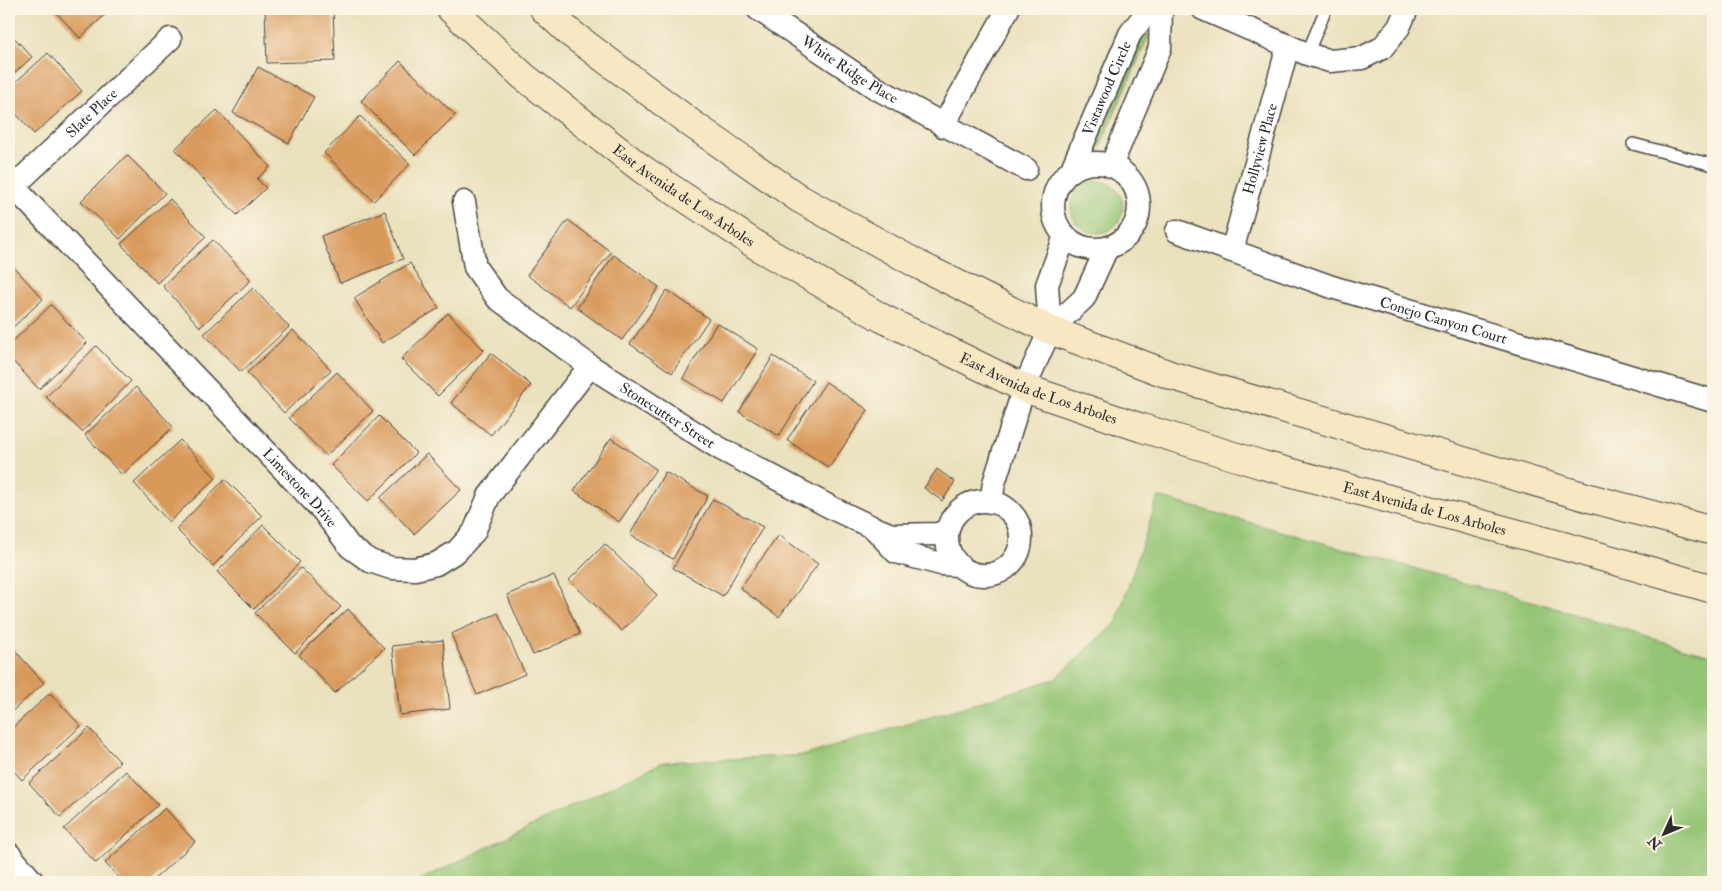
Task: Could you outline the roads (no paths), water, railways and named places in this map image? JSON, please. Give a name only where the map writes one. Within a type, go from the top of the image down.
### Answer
[{"type":"main road","name":"East Avenida de Los Arboles","points":[[451,9],[523,76],[642,169],[762,249],[882,318],[1024,388],[1142,428],[1263,465],[1558,544],[1713,589]]},
{"type":"main road","points":[[544,9],[569,32],[692,124],[800,198],[919,265],[1050,330],[1173,376],[1593,499],[1713,531]]},
{"type":"street","name":"White Ridge Place","points":[[758,9],[876,88],[943,126],[1026,168]]},
{"type":"street","points":[[943,126],[1008,9]]},
{"type":"street","name":"Vistawood Circle","points":[[1065,236],[1055,219],[1053,198],[1058,185],[1071,171],[1130,34],[1149,9]]},
{"type":"street","points":[[1111,166],[1160,48],[1162,9]]},
{"type":"street","points":[[1203,9],[1330,62],[1362,58],[1382,48],[1399,28],[1406,9]]},
{"type":"street","name":"Slate Place","points":[[11,185],[170,39]]},
{"type":"street","name":"Hollyview Place","points":[[1232,251],[1298,50]]},
{"type":"street","points":[[1050,330],[1047,285],[1065,236],[1084,248],[1096,250],[1107,248],[1119,243],[1130,234],[1140,209],[1138,195],[1132,183],[1123,173],[1111,166],[1099,163],[1087,164],[1071,171]]},
{"type":"street","name":"Limestone Drive","points":[[11,185],[323,510],[350,547],[370,561],[391,568],[415,569],[436,564],[457,551],[474,532],[489,496],[590,366]]},
{"type":"street","name":"Stonecutter Street","points":[[464,202],[475,267],[497,298],[590,366],[719,448],[874,528],[892,534],[937,534],[947,531]]},
{"type":"street","name":"Conejo Canyon Court","points":[[1177,231],[1332,287],[1713,401]]},
{"type":"street","points":[[991,502],[994,483],[1024,388],[1050,330],[1084,298],[1107,248]]},
{"type":"street","points":[[991,502],[1002,507],[1012,515],[1018,525],[1020,537],[1019,550],[1004,569],[993,574],[981,575],[969,572],[958,565],[951,556],[947,544],[947,531],[951,521],[958,512],[968,504],[991,502]]},
{"type":"street","points":[[874,528],[896,552],[941,564],[958,565]]},
{"type":"street","points":[[9,854],[33,882]]},
{"type":"lane","points":[[1298,50],[1326,9]]},
{"type":"lane","points":[[1633,144],[1713,165]]}]
